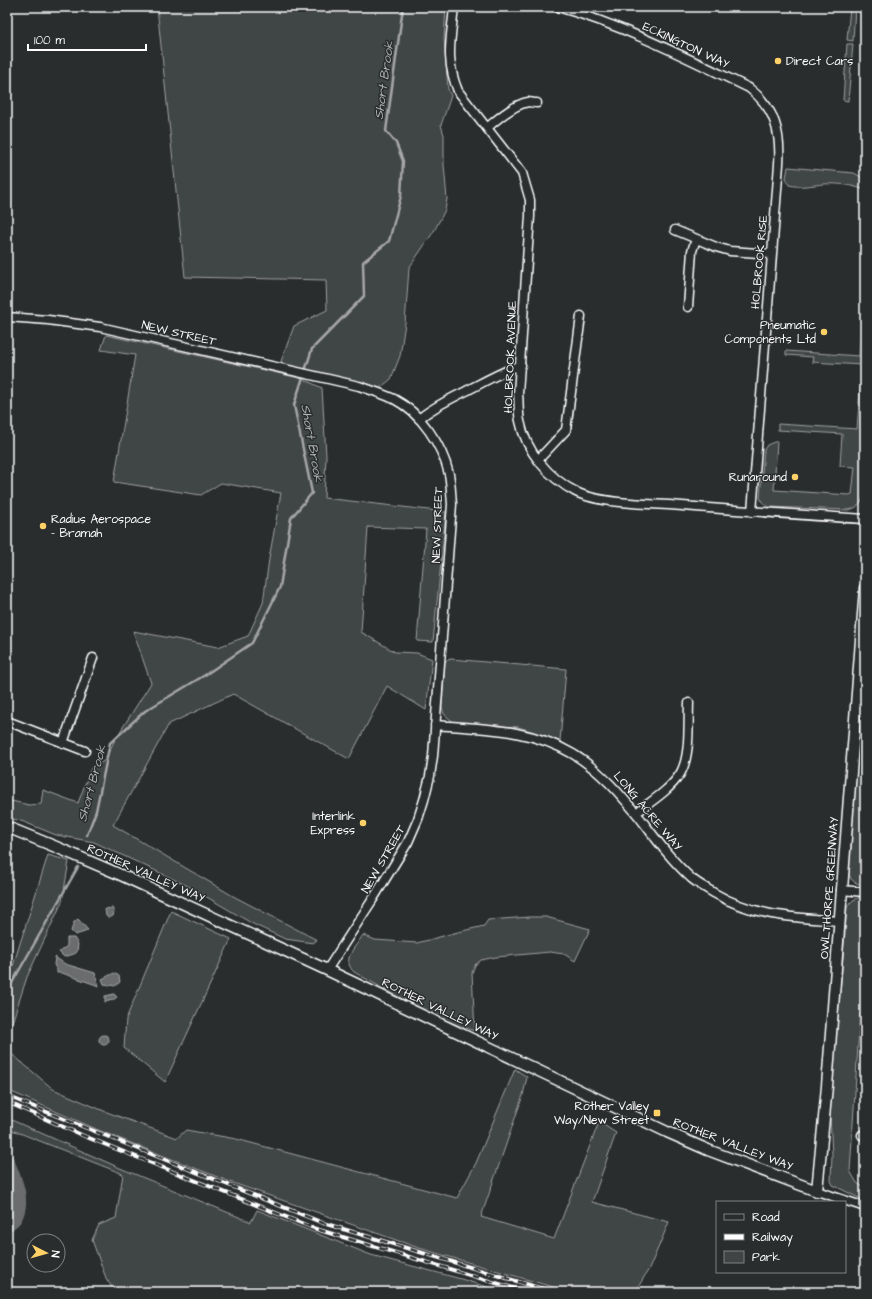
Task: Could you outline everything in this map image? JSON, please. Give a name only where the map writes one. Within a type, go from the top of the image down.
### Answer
[{"type":"street","name":"HOLBROOK AVENUE","points":[[454,7],[450,56],[453,80],[458,91],[522,173],[530,200],[521,365],[518,394],[520,421],[526,440],[538,460],[551,475],[564,485],[578,493],[590,497],[628,503],[865,519]]},
{"type":"street","name":"ECKINGTON WAY","points":[[558,7],[585,15],[652,42],[749,88],[767,104],[779,135]]},
{"type":"street","points":[[487,128],[500,116],[513,109],[527,102],[537,103]]},
{"type":"street","name":"HOLBROOK RISE","points":[[752,512],[780,147],[779,135]]},
{"type":"street","points":[[675,230],[730,251],[771,254]]},
{"type":"street","points":[[688,307],[692,252],[696,239]]},
{"type":"street","points":[[538,460],[566,430],[582,316]]},
{"type":"street","name":"NEW STREET","points":[[7,317],[48,320],[100,327],[359,386],[378,392],[395,400],[419,419],[439,447],[449,474],[452,504],[430,776],[424,800],[412,833],[392,869],[327,970]]},
{"type":"street","points":[[419,419],[427,412],[455,397],[508,369],[521,365]]},
{"type":"street","name":"OWLTHORPE GREENWAY","points":[[817,1191],[823,1135],[865,588]]},
{"type":"street","points":[[63,742],[93,658]]},
{"type":"street","points":[[636,813],[680,774],[685,762],[688,738],[688,703]]},
{"type":"street","points":[[7,721],[85,751]]},
{"type":"street","name":"LONG ACRE WAY","points":[[435,725],[515,732],[551,742],[573,754],[597,771],[636,813],[667,853],[692,879],[723,898],[743,907],[772,915],[839,921]]},
{"type":"street","name":"ROTHER VALLEY WAY","points":[[7,828],[121,875],[327,970],[667,1132],[708,1150],[817,1191],[865,1207]]},
{"type":"street","points":[[841,890],[865,892]]},
{"type":"green space","points":[[157,7],[446,7],[444,39],[448,89],[451,96],[441,125],[444,135],[444,165],[447,199],[445,210],[434,231],[409,268],[405,323],[400,356],[391,379],[379,389],[280,364],[294,326],[327,310],[326,280],[185,277]]},
{"type":"green space","points":[[850,7],[855,7],[853,41],[847,40]]},
{"type":"green space","points":[[847,44],[853,44],[848,101],[843,100]]},
{"type":"green space","points":[[788,167],[854,173],[865,179],[865,190],[839,184],[802,186],[789,185],[786,178]]},
{"type":"green space","points":[[862,314],[865,314],[865,495],[857,507],[848,510],[770,507],[762,502],[760,497],[764,450],[767,445],[777,441],[774,490],[852,494],[855,467],[840,466],[842,434],[778,430],[778,424],[857,429],[862,365],[812,362],[813,357],[786,355],[786,351],[859,356]]},
{"type":"green space","points":[[106,335],[303,379],[322,388],[326,456],[324,498],[446,512],[433,642],[417,641],[426,529],[368,527],[361,632],[395,652],[417,653],[432,659],[426,710],[387,686],[349,759],[233,694],[169,724],[113,825],[233,896],[317,940],[313,943],[285,939],[253,924],[188,886],[94,842],[56,835],[7,817],[7,800],[29,805],[41,804],[43,790],[78,803],[91,768],[104,761],[116,738],[151,683],[133,631],[218,647],[248,636],[263,603],[281,493],[221,483],[201,495],[114,482],[135,355],[101,350]]},
{"type":"green space","points":[[451,659],[566,669],[560,741],[518,727],[457,723],[452,721],[444,714],[442,707],[445,661]]},
{"type":"green space","points":[[865,670],[865,885],[855,882],[851,879],[849,874]]},
{"type":"green space","points":[[48,855],[69,861],[62,902],[27,977],[10,1029],[7,1050],[7,971],[11,972]]},
{"type":"green space","points":[[865,896],[865,1015],[860,1013],[850,1171],[857,1183],[865,1188],[865,1201],[833,1185],[831,1181],[832,1155],[830,1115],[847,908],[852,901]]},
{"type":"green space","points":[[171,911],[231,939],[165,1082],[124,1048],[126,1019]]},
{"type":"green space","points":[[546,917],[590,929],[575,961],[564,954],[550,952],[496,957],[481,960],[475,965],[472,973],[475,1031],[459,1026],[398,997],[354,972],[350,967],[349,958],[353,949],[363,935],[375,940],[417,943],[484,926],[488,920]]},
{"type":"green space","points":[[7,1050],[53,1089],[104,1111],[177,1138],[186,1130],[236,1139],[457,1198],[476,1163],[515,1069],[527,1077],[523,1095],[481,1217],[554,1239],[599,1122],[616,1133],[592,1202],[669,1222],[650,1267],[637,1289],[642,1292],[570,1292],[419,1248],[233,1183],[103,1132],[7,1090]]},
{"type":"green space","points":[[7,1118],[120,1168],[251,1222],[257,1210],[371,1255],[504,1292],[115,1292],[106,1278],[92,1240],[99,1225],[116,1218],[123,1174],[7,1128]]},
{"type":"shaded area","points":[[112,908],[114,912],[113,916],[109,918],[106,916],[105,909]]},
{"type":"shaded area","points":[[78,919],[88,930],[75,935],[71,931],[74,922]]},
{"type":"shaded area","points":[[67,938],[74,938],[78,944],[77,952],[64,957],[59,952],[67,946]]},
{"type":"shaded area","points":[[55,957],[65,964],[95,973],[99,986],[62,973],[57,973],[54,965]]},
{"type":"shaded area","points":[[114,973],[119,976],[120,982],[115,986],[104,984],[102,979]]},
{"type":"shaded area","points":[[114,994],[117,997],[113,1000],[105,1002],[105,996]]},
{"type":"shaded area","points":[[102,1035],[106,1035],[108,1036],[108,1044],[102,1045],[99,1042],[99,1038]]},
{"type":"waterway","name":"Short Brook","points":[[87,835],[96,811],[110,743],[145,711],[205,675],[252,643],[280,587],[291,518],[312,493],[294,405],[312,349],[364,296],[363,262],[389,241],[401,196],[403,161],[396,143],[386,131],[403,7]]},
{"type":"waterway","name":"Short Brook","points":[[7,994],[78,867]]},
{"type":"waterway","points":[[7,1161],[13,1174],[19,1197],[17,1212],[14,1219],[7,1225]]},
{"type":"railway","points":[[7,1096],[323,1223],[553,1292]]},
{"type":"railway","points":[[7,1102],[84,1136],[316,1229],[526,1292]]},
{"type":"place","name":"Direct Cars","points":[[778,61]]},
{"type":"place","name":"Pneumatic Components Ltd","points":[[824,332]]},
{"type":"place","name":"Runaround","points":[[795,477]]},
{"type":"place","name":"Radius Aerospace - Bramah","points":[[43,526]]},
{"type":"place","name":"Interlink Express","points":[[363,823]]},
{"type":"place","name":"Rother Valley Way/New Street","points":[[657,1113]]}]
